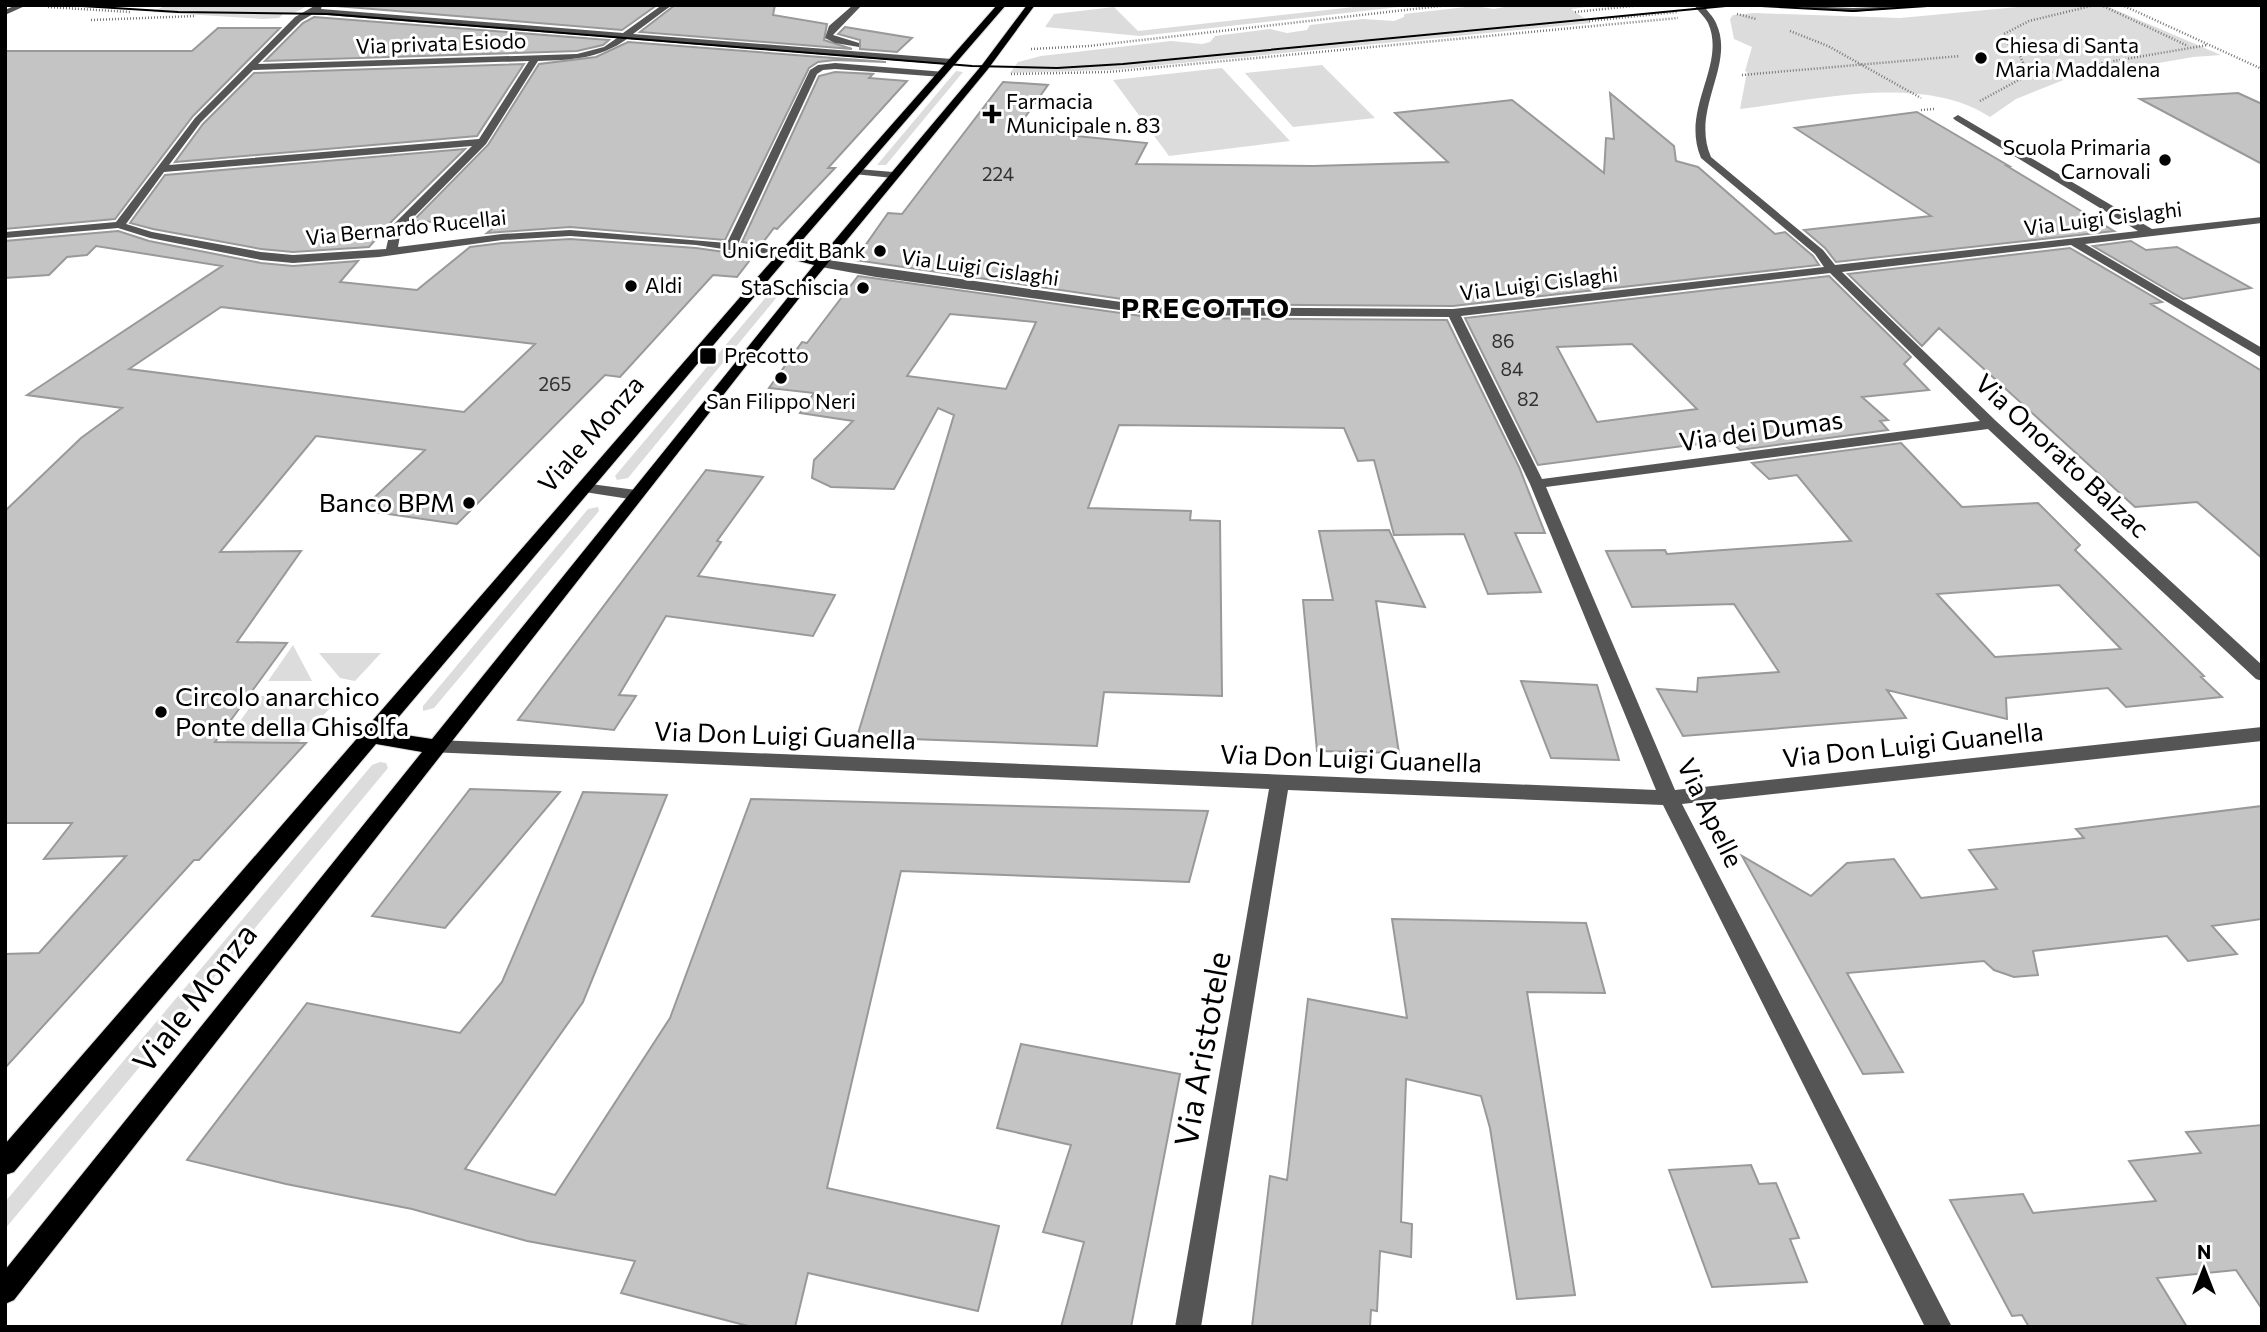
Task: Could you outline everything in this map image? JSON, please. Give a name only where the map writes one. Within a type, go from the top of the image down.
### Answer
[{"type":"main road","name":"Viale Monza","points":[[5,1163],[583,488],[1002,5]]},
{"type":"main road","name":"Viale Monza","points":[[5,1291],[821,263],[1031,5]]},
{"type":"main road","points":[[960,53],[971,54]]},
{"type":"main road","points":[[982,54],[993,55]]},
{"type":"main road","points":[[785,254],[821,263]]},
{"type":"main road","points":[[371,736],[436,747]]},
{"type":"street","points":[[5,13],[23,5]]},
{"type":"street","points":[[118,225],[132,211],[198,120],[308,11],[322,5]]},
{"type":"street","points":[[624,36],[668,5]]},
{"type":"street","points":[[858,5],[832,29],[830,38],[868,46],[960,53]]},
{"type":"street","points":[[1776,5],[1847,10],[1925,5]]},
{"type":"street","points":[[1805,5],[1847,10]]},
{"type":"street","points":[[1693,8],[1711,17]]},
{"type":"street","name":"Via privata Esiodo","points":[[308,11],[952,62]]},
{"type":"street","name":"Via Onorato Balzac","points":[[1711,17],[1718,38],[1697,133],[1700,149],[1716,167],[1813,246],[1832,269],[1991,424],[2262,675]]},
{"type":"street","name":"Via privata Esiodo","points":[[253,67],[535,59],[594,53],[607,49],[624,36]]},
{"type":"street","points":[[391,251],[395,229],[482,142],[535,59]]},
{"type":"street","points":[[731,246],[740,232],[813,72],[821,67],[835,66],[942,75]]},
{"type":"street","points":[[1958,118],[2150,233]]},
{"type":"street","points":[[160,169],[482,142]]},
{"type":"street","points":[[858,172],[893,175]]},
{"type":"street","name":"Via Luigi Cislaghi","points":[[821,263],[1156,311],[1453,313],[2262,220]]},
{"type":"street","name":"Via Bernardo Rucellai","points":[[5,235],[118,225],[142,233],[274,257],[328,257],[555,233],[618,235],[785,254]]},
{"type":"street","points":[[2074,242],[2262,355]]},
{"type":"street","name":"Via Apelle","points":[[1453,313],[1538,484],[1669,798],[1939,1327]]},
{"type":"street","name":"Via dei Dumas","points":[[1538,484],[1991,424]]},
{"type":"street","points":[[583,488],[636,495]]},
{"type":"street","name":"Via Don Luigi Guanella","points":[[436,747],[1669,798],[2262,734]]},
{"type":"street","name":"Via Aristotele","points":[[1188,1327],[1279,782]]},
{"type":"path","points":[[1031,49],[1089,46],[1449,5]]},
{"type":"path","points":[[1575,12],[1642,5]]},
{"type":"path","points":[[2026,76],[2028,73],[2024,62],[2004,39],[2004,34],[2029,21],[2095,5]]},
{"type":"path","points":[[2101,5],[2189,47]]},
{"type":"path","points":[[2122,5],[2262,69]]},
{"type":"path","points":[[43,7],[130,12]]},
{"type":"path","points":[[1590,21],[1693,8]]},
{"type":"path","points":[[1726,11],[1757,20]]},
{"type":"path","points":[[91,20],[196,16]]},
{"type":"path","points":[[1010,74],[1108,72],[1654,18],[1711,17]]},
{"type":"path","points":[[1783,28],[1813,39],[1921,98]]},
{"type":"path","points":[[1972,105],[2026,76],[2208,45]]},
{"type":"path","points":[[1742,75],[1960,56]]},
{"type":"path","points":[[1921,110],[1940,108]]},
{"type":"shaded area","points":[[167,5],[309,5],[292,14],[264,19],[152,12]]},
{"type":"shaded area","points":[[1372,5],[1416,5],[1140,36],[1045,27],[1054,14],[1114,7],[1138,31]]},
{"type":"shaded area","points":[[1515,5],[1602,5],[1571,9],[1591,23],[1110,70],[1010,73],[1018,62],[1041,56],[1171,41],[1202,44],[1210,42],[1215,36],[1270,29],[1287,33],[1307,30],[1310,25],[1363,19],[1394,21],[1404,17],[1404,14],[1475,6],[1494,9]]},
{"type":"shaded area","points":[[2039,5],[2104,5],[2221,55],[2193,57],[2066,79],[2016,99],[1990,117],[1963,104],[1933,96],[1901,93],[1835,96],[1740,109],[1747,72],[1745,71],[1752,47],[1734,39],[1730,19],[1733,15],[1754,13],[1900,18]]},
{"type":"shaded area","points":[[1322,65],[1375,118],[1293,127],[1245,73]]},
{"type":"shaded area","points":[[1222,68],[1290,141],[1169,156],[1113,80]]},
{"type":"shaded area","points":[[956,71],[963,72],[886,165],[877,165]]},
{"type":"shaded area","points":[[772,290],[782,291],[628,478],[617,480],[615,476]]},
{"type":"shaded area","points":[[598,507],[599,511],[434,708],[423,711],[423,706],[588,509]]},
{"type":"shaded area","points":[[293,645],[312,681],[268,681]]},
{"type":"shaded area","points":[[319,653],[381,653],[355,681],[340,678]]},
{"type":"shaded area","points":[[258,696],[341,696],[298,743],[225,742]]},
{"type":"shaded area","points":[[386,763],[388,768],[5,1229],[5,1202],[372,765]]},
{"type":"building","points":[[324,5],[657,5],[622,30]]},
{"type":"building","points":[[675,5],[775,5],[773,15],[827,24],[824,40],[852,49],[640,32]]},
{"type":"building","points":[[314,17],[609,40],[603,45],[577,51],[265,61],[303,23]]},
{"type":"building","points":[[845,27],[912,38],[897,52],[860,49],[860,40],[838,34]]},
{"type":"building","points":[[218,28],[280,28],[193,116],[115,219],[5,229],[5,51],[192,51]]},
{"type":"building","points":[[628,42],[886,62],[835,60],[818,62],[809,68],[725,240],[570,227],[487,233],[498,224],[413,221],[488,145],[539,64],[596,57]]},
{"type":"building","points":[[524,64],[477,136],[175,162],[203,124],[254,73]]},
{"type":"building","points":[[835,72],[873,74],[869,78],[907,81],[828,168],[835,168],[777,229],[774,228],[761,245],[742,242],[819,76]]},
{"type":"building","points":[[1003,82],[1048,85],[1016,130],[1147,143],[1136,164],[1313,166],[1448,162],[1395,113],[1512,100],[1604,173],[1606,138],[1614,139],[1610,93],[1674,146],[1676,161],[1698,167],[1775,234],[1785,232],[1813,256],[1819,265],[1453,306],[1156,304],[855,260],[888,213],[902,214]]},
{"type":"building","points":[[2238,93],[2262,104],[2262,164],[2140,99]]},
{"type":"building","points":[[1917,112],[2114,231],[1836,262],[1825,248],[1804,230],[1931,216],[1795,128]]},
{"type":"building","points":[[465,149],[369,247],[293,252],[261,249],[130,223],[165,175]]},
{"type":"building","points":[[118,231],[149,241],[261,263],[293,266],[358,261],[340,282],[417,290],[470,247],[502,243],[570,239],[696,248],[753,256],[737,277],[713,275],[620,377],[605,375],[457,524],[361,510],[425,450],[316,436],[220,552],[301,551],[237,642],[287,643],[215,742],[306,743],[199,860],[194,860],[5,1068],[5,954],[39,953],[126,856],[44,859],[72,823],[5,823],[5,511],[81,438],[122,408],[27,395],[222,266],[96,246],[87,255],[67,257],[49,275],[5,278],[5,241]],"holes":[[[221,307],[535,344],[464,412],[129,369]]]},
{"type":"building","points":[[2131,241],[2146,250],[2177,247],[2251,288],[2183,299],[2093,246]]},
{"type":"building","points":[[2070,248],[2162,302],[2151,304],[2262,371],[2262,558],[2197,502],[2135,507],[1939,328],[1922,346],[1848,274]]},
{"type":"building","points":[[858,276],[1156,318],[1447,320],[1519,467],[1545,533],[1515,533],[1541,592],[1488,594],[1464,534],[1394,535],[1374,460],[1358,461],[1344,428],[1119,425],[1088,508],[1191,511],[1190,520],[1220,521],[1222,696],[1104,692],[1097,746],[857,737],[954,415],[938,408],[894,489],[831,487],[812,478],[814,460],[853,421],[800,413],[814,393],[769,388],[802,342],[807,343]],"holes":[[[950,314],[1036,322],[1006,389],[907,376]]]},
{"type":"building","points":[[1829,276],[1911,357],[1904,364],[1929,390],[1862,397],[1888,420],[1880,421],[1888,430],[1740,450],[1729,440],[1538,465],[1465,318]],"holes":[[[1632,344],[1697,409],[1597,422],[1557,347]]]},
{"type":"building","points":[[1901,443],[1962,507],[2038,503],[2080,545],[2075,550],[2204,676],[2201,677],[2222,697],[2126,707],[2108,688],[2006,698],[2007,719],[1887,690],[1906,718],[1683,736],[1657,689],[1697,692],[1698,678],[1779,672],[1734,604],[1632,607],[1606,551],[1665,550],[1667,554],[1851,541],[1797,475],[1769,479],[1752,463]],"holes":[[[2059,585],[2121,649],[1995,657],[1937,594]]]},
{"type":"building","points":[[706,470],[763,477],[717,541],[721,542],[698,576],[835,595],[813,636],[666,616],[619,695],[636,696],[614,730],[518,720]]},
{"type":"building","points":[[1389,530],[1425,607],[1376,601],[1399,753],[1317,751],[1303,600],[1333,600],[1319,531]]},
{"type":"building","points":[[1521,681],[1597,685],[1619,760],[1551,758]]},
{"type":"building","points":[[470,789],[560,792],[445,928],[372,916]]},
{"type":"building","points":[[583,792],[667,795],[583,1002],[465,1169],[555,1195],[670,1018],[751,799],[1208,811],[1189,882],[901,871],[827,1188],[999,1226],[978,1311],[808,1273],[795,1327],[752,1327],[621,1293],[635,1261],[527,1241],[412,1209],[286,1184],[187,1160],[307,1003],[460,1033],[502,982]]},
{"type":"building","points":[[2262,806],[2262,919],[2212,926],[2237,954],[2188,961],[2167,936],[2033,951],[2038,975],[2014,977],[1994,970],[1984,961],[1847,973],[1903,1072],[1863,1074],[1742,856],[1811,896],[1847,863],[1894,859],[1921,898],[1997,889],[1969,850],[2084,838],[2076,829]]},
{"type":"building","points":[[1392,919],[1586,923],[1605,993],[1527,992],[1575,1295],[1517,1299],[1490,1128],[1481,1096],[1406,1079],[1401,1222],[1412,1224],[1411,1257],[1380,1251],[1377,1311],[1371,1310],[1370,1327],[1252,1327],[1270,1176],[1287,1180],[1308,999],[1407,1018]]},
{"type":"building","points":[[1021,1044],[1180,1074],[1131,1327],[1061,1327],[1084,1242],[1043,1232],[1071,1145],[997,1128]]},
{"type":"building","points":[[2262,1125],[2262,1309],[2236,1270],[2157,1278],[2187,1327],[2029,1327],[2022,1315],[2012,1316],[1950,1200],[2023,1194],[2033,1213],[2156,1201],[2129,1161],[2201,1153],[2186,1132]]},
{"type":"building","points":[[1751,1165],[1759,1184],[1776,1183],[1799,1238],[1790,1239],[1807,1282],[1712,1287],[1669,1170]]},
{"type":"tram line","points":[[66,5],[178,12],[328,14],[972,66],[1057,68],[1123,64],[1736,5]]},
{"type":"tram line","points":[[1742,5],[1853,11],[1942,5]]},
{"type":"place","name":"Chiesa di Santa Maria Maddalena","points":[[1981,58]]},
{"type":"place","name":"Farmacia Municipale n. 83","points":[[992,114]]},
{"type":"place","name":"Scuola Primaria Carnovali","points":[[2165,160]]},
{"type":"place","name":"UniCredit Bank","points":[[880,251]]},
{"type":"place","name":"Aldi","points":[[631,286]]},
{"type":"place","name":"StaSchiscia","points":[[863,288]]},
{"type":"place","name":"Precotto","points":[[708,356]]},
{"type":"place","name":"San Filippo Neri","points":[[781,378]]},
{"type":"place","name":"Banco BPM","points":[[469,503]]},
{"type":"place","name":"Circolo anarchico Ponte della Ghisolfa","points":[[161,712]]},
{"type":"district","name":"PRECOTTO","points":[[1206,308]]}]
